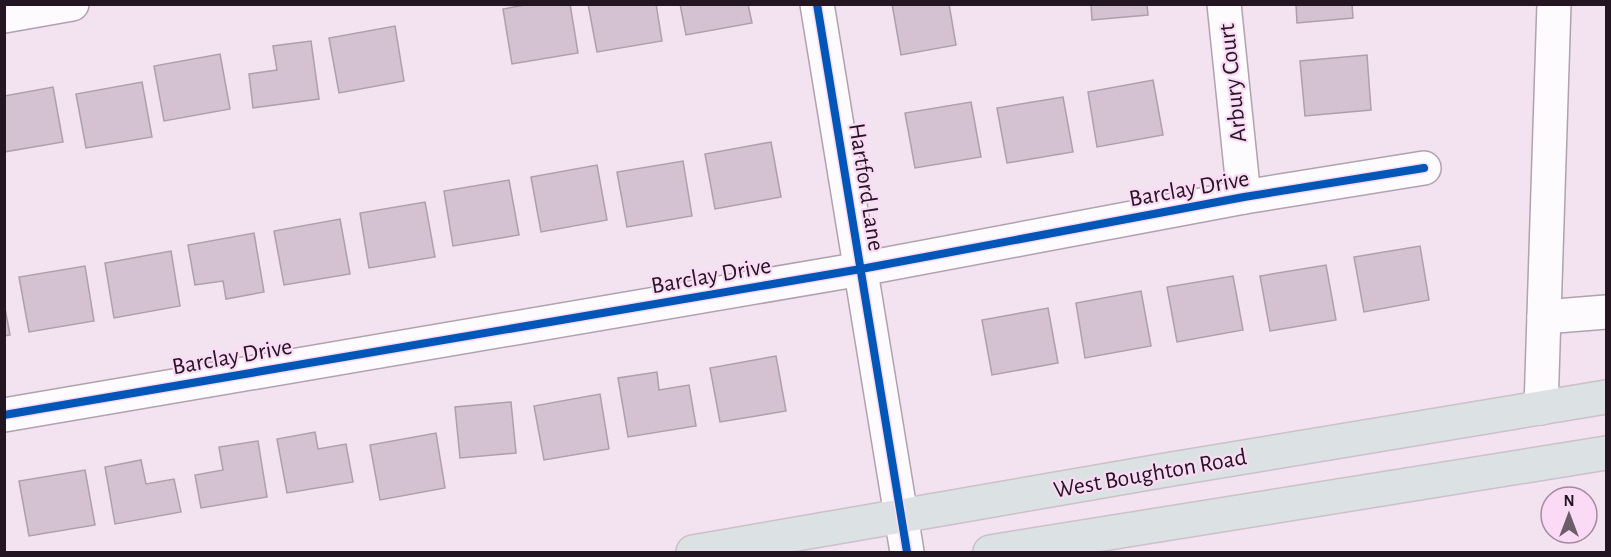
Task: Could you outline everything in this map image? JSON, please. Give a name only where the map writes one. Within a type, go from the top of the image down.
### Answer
[{"type":"main road","name":"West Boughton Road","points":[[693,552],[1606,397]]},
{"type":"main road","points":[[990,552],[1606,453]]},
{"type":"street","points":[[4,16],[72,4]]},
{"type":"street","name":"Hartford Lane","points":[[817,4],[907,552]]},
{"type":"street","name":"Arbury Court","points":[[1224,4],[1244,197]]},
{"type":"street","points":[[1541,408],[1554,4]]},
{"type":"street","name":"Barclay Drive","points":[[4,415],[861,269],[1244,197],[1424,168]]},
{"type":"street","points":[[1544,317],[1606,312]]},
{"type":"building","points":[[531,4],[570,4],[578,53],[512,64],[503,9]]},
{"type":"building","points":[[588,4],[656,4],[662,41],[597,52]]},
{"type":"building","points":[[680,4],[748,4],[752,23],[686,35]]},
{"type":"building","points":[[892,4],[949,4],[956,45],[901,55]]},
{"type":"building","points":[[1091,4],[1147,4],[1148,15],[1092,20]]},
{"type":"building","points":[[1296,4],[1352,4],[1353,18],[1297,23]]},
{"type":"building","points":[[395,26],[404,81],[339,93],[329,38]]},
{"type":"building","points":[[311,41],[319,99],[253,108],[249,74],[277,70],[273,46]]},
{"type":"building","points":[[220,54],[230,109],[164,121],[154,66]]},
{"type":"building","points":[[1367,55],[1371,110],[1305,116],[1300,61]]},
{"type":"building","points":[[1153,80],[1163,135],[1097,147],[1088,92]]},
{"type":"building","points":[[142,82],[152,137],[86,148],[76,94]]},
{"type":"building","points":[[53,87],[63,142],[4,152],[4,96]]},
{"type":"building","points":[[1063,97],[1073,152],[1007,163],[997,108]]},
{"type":"building","points":[[971,102],[981,157],[915,168],[905,113]]},
{"type":"building","points":[[771,142],[781,197],[715,209],[705,154]]},
{"type":"building","points":[[683,161],[692,216],[627,227],[617,172]]},
{"type":"building","points":[[597,165],[607,220],[541,232],[531,177]]},
{"type":"building","points":[[509,180],[519,235],[453,246],[444,191]]},
{"type":"building","points":[[425,202],[435,257],[369,268],[360,213]]},
{"type":"building","points":[[340,219],[350,274],[284,285],[274,231]]},
{"type":"building","points":[[254,233],[264,292],[226,299],[223,281],[195,285],[188,245]]},
{"type":"building","points":[[1420,246],[1429,300],[1364,312],[1354,257]]},
{"type":"building","points":[[171,251],[180,306],[114,318],[105,263]]},
{"type":"building","points":[[1326,265],[1336,320],[1270,331],[1260,276]]},
{"type":"building","points":[[85,266],[94,321],[29,332],[19,277]]},
{"type":"building","points":[[1233,276],[1243,330],[1177,342],[1167,287]]},
{"type":"building","points":[[1141,291],[1151,346],[1085,358],[1076,303]]},
{"type":"building","points":[[4,303],[10,335],[4,336]]},
{"type":"building","points":[[1048,308],[1058,363],[992,375],[982,320]]},
{"type":"building","points":[[776,356],[786,411],[720,422],[710,368]]},
{"type":"building","points":[[657,372],[659,390],[689,385],[696,426],[628,437],[618,378]]},
{"type":"building","points":[[600,394],[609,449],[544,460],[534,406]]},
{"type":"building","points":[[511,402],[516,453],[460,458],[455,407]]},
{"type":"building","points":[[315,432],[318,449],[346,444],[353,482],[287,493],[277,439]]},
{"type":"building","points":[[436,433],[445,488],[380,500],[370,445]]},
{"type":"building","points":[[258,441],[267,497],[201,508],[195,475],[223,470],[219,447]]},
{"type":"building","points":[[141,460],[146,484],[174,479],[181,512],[115,524],[105,467]]},
{"type":"building","points":[[85,470],[95,525],[29,536],[19,481]]},
{"type":"cycle path","points":[[817,4],[907,552]]},
{"type":"cycle path","points":[[4,415],[861,269],[1244,197],[1424,168]]}]
